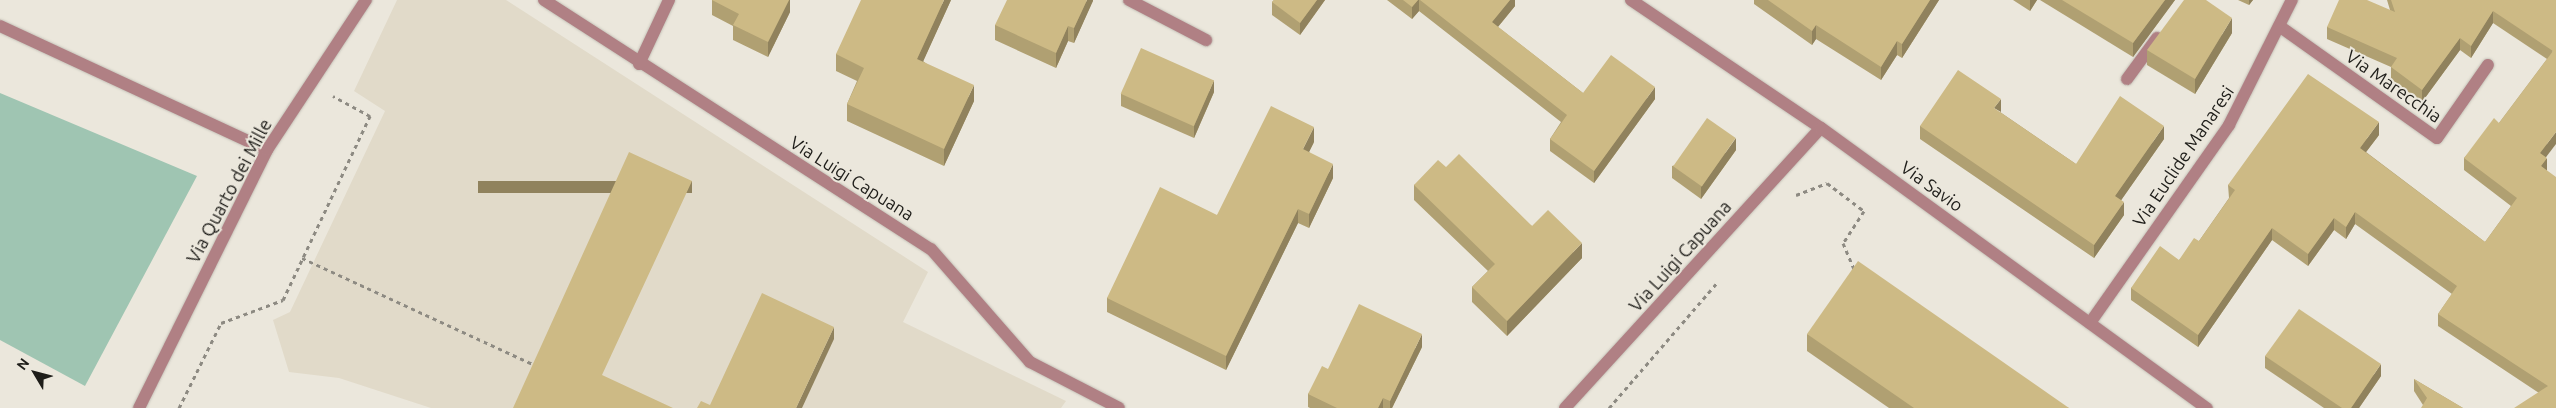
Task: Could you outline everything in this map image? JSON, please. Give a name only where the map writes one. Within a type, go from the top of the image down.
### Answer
[{"type":"street","name":"Via Quarto dei Mille","points":[[139,408],[267,150],[366,0]]},
{"type":"street","name":"Via Luigi Capuana","points":[[544,0],[639,64],[931,249],[1030,362],[1119,408]]},
{"type":"street","points":[[639,64],[669,0]]},
{"type":"street","points":[[1129,0],[1206,40]]},
{"type":"street","name":"Via Savio","points":[[1631,0],[1821,128],[2207,408]]},
{"type":"street","name":"Via Euclide Manaresi","points":[[2090,323],[2229,125],[2282,28],[2292,0]]},
{"type":"street","points":[[2127,80],[2168,24]]},
{"type":"street","points":[[0,26],[267,150]]},
{"type":"street","name":"Via Marecchia","points":[[2282,28],[2437,138],[2488,65]]},
{"type":"street","name":"Via Luigi Capuana","points":[[1565,408],[1821,128]]},
{"type":"path","points":[[179,408],[221,323],[283,300],[370,116],[310,84]]},
{"type":"path","points":[[1793,196],[1827,183],[1864,211],[1843,243],[1857,275]]},
{"type":"path","points":[[302,258],[538,366]]},
{"type":"path","points":[[1609,408],[1723,276]]},
{"type":"shaded area","points":[[397,0],[506,0],[928,272],[903,322],[1066,401],[1061,408],[431,408],[339,378],[289,372],[273,320],[290,312],[385,111],[354,91]]},
{"type":"green space","points":[[0,93],[197,176],[85,386],[0,340]]},
{"type":"building","points":[[712,0],[789,0],[768,42],[733,25],[739,14]]},
{"type":"building","points":[[861,0],[944,0],[917,59],[974,85],[944,149],[847,104],[864,68],[836,54]]},
{"type":"building","points":[[1007,0],[1087,0],[1074,28],[1068,26],[1056,53],[995,25]]},
{"type":"building","points":[[1274,0],[1317,0],[1300,23],[1272,2]]},
{"type":"building","points":[[1403,0],[1418,0],[1412,7]]},
{"type":"building","points":[[1420,0],[1510,0],[1492,22],[1583,93],[1611,55],[1655,87],[1594,171],[1550,139],[1567,115]]},
{"type":"building","points":[[1768,0],[1930,0],[1902,44],[1897,41],[1881,67],[1816,25],[1812,31]]},
{"type":"building","points":[[2062,0],[2165,0],[2133,43]]},
{"type":"building","points":[[2184,0],[2206,0],[2232,18],[2195,79],[2147,50]]},
{"type":"building","points":[[2339,0],[2367,0],[2395,12],[2391,0],[2556,0],[2556,132],[2540,153],[2547,158],[2541,166],[2556,177],[2556,408],[2514,408],[2548,386],[2438,314],[2457,286],[2355,212],[2346,227],[2334,218],[2308,254],[2272,228],[2198,335],[2131,288],[2160,246],[2179,260],[2194,238],[2199,241],[2235,190],[2228,185],[2308,74],[2379,122],[2360,148],[2485,242],[2517,198],[2464,158],[2494,118],[2499,123],[2553,51],[2493,11],[2471,46],[2460,38],[2422,90],[2391,67],[2397,58],[2327,27]]},
{"type":"building","points":[[1141,48],[1214,81],[1194,126],[1121,94]]},
{"type":"building","points":[[1958,70],[2001,99],[1994,108],[2076,164],[2120,96],[2164,126],[2115,196],[2124,202],[2094,245],[1920,126]]},
{"type":"building","points":[[1271,106],[1314,127],[1303,149],[1333,164],[1309,214],[1298,209],[1226,356],[1107,298],[1160,187],[1217,215]]},
{"type":"building","points":[[1707,118],[1736,138],[1702,186],[1673,166]]},
{"type":"building","points":[[629,152],[692,181],[602,375],[673,408],[513,408]]},
{"type":"building","points":[[1459,154],[1532,226],[1548,210],[1582,243],[1507,321],[1472,287],[1495,264],[1414,185],[1438,160],[1446,167]]},
{"type":"building","points":[[1858,261],[2069,408],[1914,408],[1807,334]]},
{"type":"building","points":[[762,293],[834,327],[796,408],[697,408],[701,401],[710,405]]},
{"type":"building","points":[[1359,304],[1422,334],[1390,401],[1383,398],[1378,408],[1337,408],[1308,394],[1322,366],[1328,369]]},
{"type":"building","points":[[2299,309],[2381,364],[2351,408],[2342,408],[2265,356]]},
{"type":"building","points":[[2414,379],[2463,408],[2421,408],[2427,398]]}]
